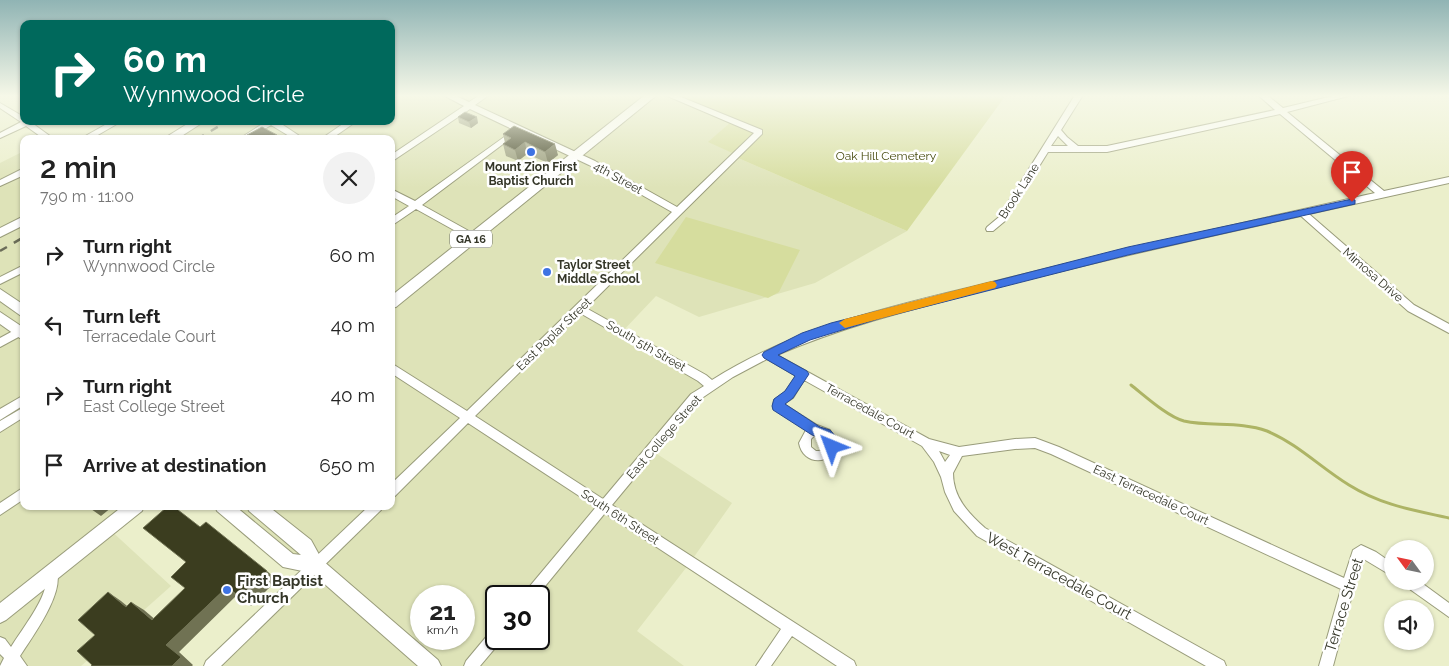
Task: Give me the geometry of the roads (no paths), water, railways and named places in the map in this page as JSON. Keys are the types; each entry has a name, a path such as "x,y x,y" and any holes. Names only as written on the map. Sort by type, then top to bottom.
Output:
{"main road":[{"path":"175,135 191,126"},
{"name":"GA 16","path":"395,300 614,126"},
{"path":"0,233 20,222"},
{"path":"0,294 20,311"},
{"path":"0,317 20,331"},
{"path":"0,614 127,510"},
{"path":"228,510 289,561 316,566"},
{"path":"260,510 305,546 316,566 432,666"}],"street":[{"path":"0,136 18,126"},
{"path":"32,126 44,135"},
{"path":"92,135 108,126"},
{"path":"250,135 265,126"},
{"path":"279,126 293,135"},
{"path":"331,135 345,126"},
{"path":"395,149 432,126"},
{"path":"395,156 436,126"},
{"name":"4th Street","path":"514,126 577,156 679,212"},
{"name":"East Poplar Street","path":"395,488 759,132 745,126"},
{"path":"1045,149 1107,149 1213,126"},
{"path":"1300,126 1384,195"},
{"path":"1058,128 1064,139 1076,149"},
{"name":"Brook Lane","path":"990,229 1002,219 1058,128"},
{"path":"395,220 520,129"},
{"path":"0,183 20,173"},
{"name":"East College Street","path":"538,585 696,397 711,386 806,336 881,313 1128,251 1449,180"},
{"path":"395,194 473,237"},
{"name":"Mimosa Drive","path":"1303,213 1411,308 1449,329"},
{"path":"0,281 20,270"},
{"name":"South 5th Street","path":"580,309 702,378 711,386"},
{"path":"0,344 20,333"},
{"name":"Terracedale Court","path":"768,355 926,443 953,450"},
{"name":"South 6th Street","path":"395,370 849,666"},
{"path":"803,374 789,395 778,402 778,406 817,431"},
{"path":"0,415 20,402"},
{"path":"0,427 20,415"},
{"name":"West Terracedale Court","path":"926,443 938,459 947,476 955,503 967,520 981,532 1220,666"},
{"name":"East Terracedale Court","path":"953,450 1035,443 1348,586"},
{"path":"947,476 953,450"},
{"path":"0,510 20,495"},
{"path":"211,666 373,510"},
{"name":"Terrace Street","path":"1326,666 1356,554 1361,552 1372,556 1384,564"},
{"path":"0,644 13,663 51,590 52,573"},
{"path":"1420,590 1449,611"},
{"path":"763,666 790,627"},
{"path":"471,666 485,649"}],"waterway":[{"path":"1131,385 1157,406 1178,419 1194,423 1246,426 1267,431 1299,449 1361,492 1398,506 1449,518"}],"railway":[{"path":"204,135 219,126"},
{"path":"0,251 20,239"}],"place":[{"name":"Mount Zion First Baptist Church","path":"531,152"},
{"name":"Taylor Street Middle School","path":"547,272"},
{"name":"First Baptist Church","path":"227,590"}],"park label":[{"name":"Oak Hill Cemetery","path":"886,156"}]}
